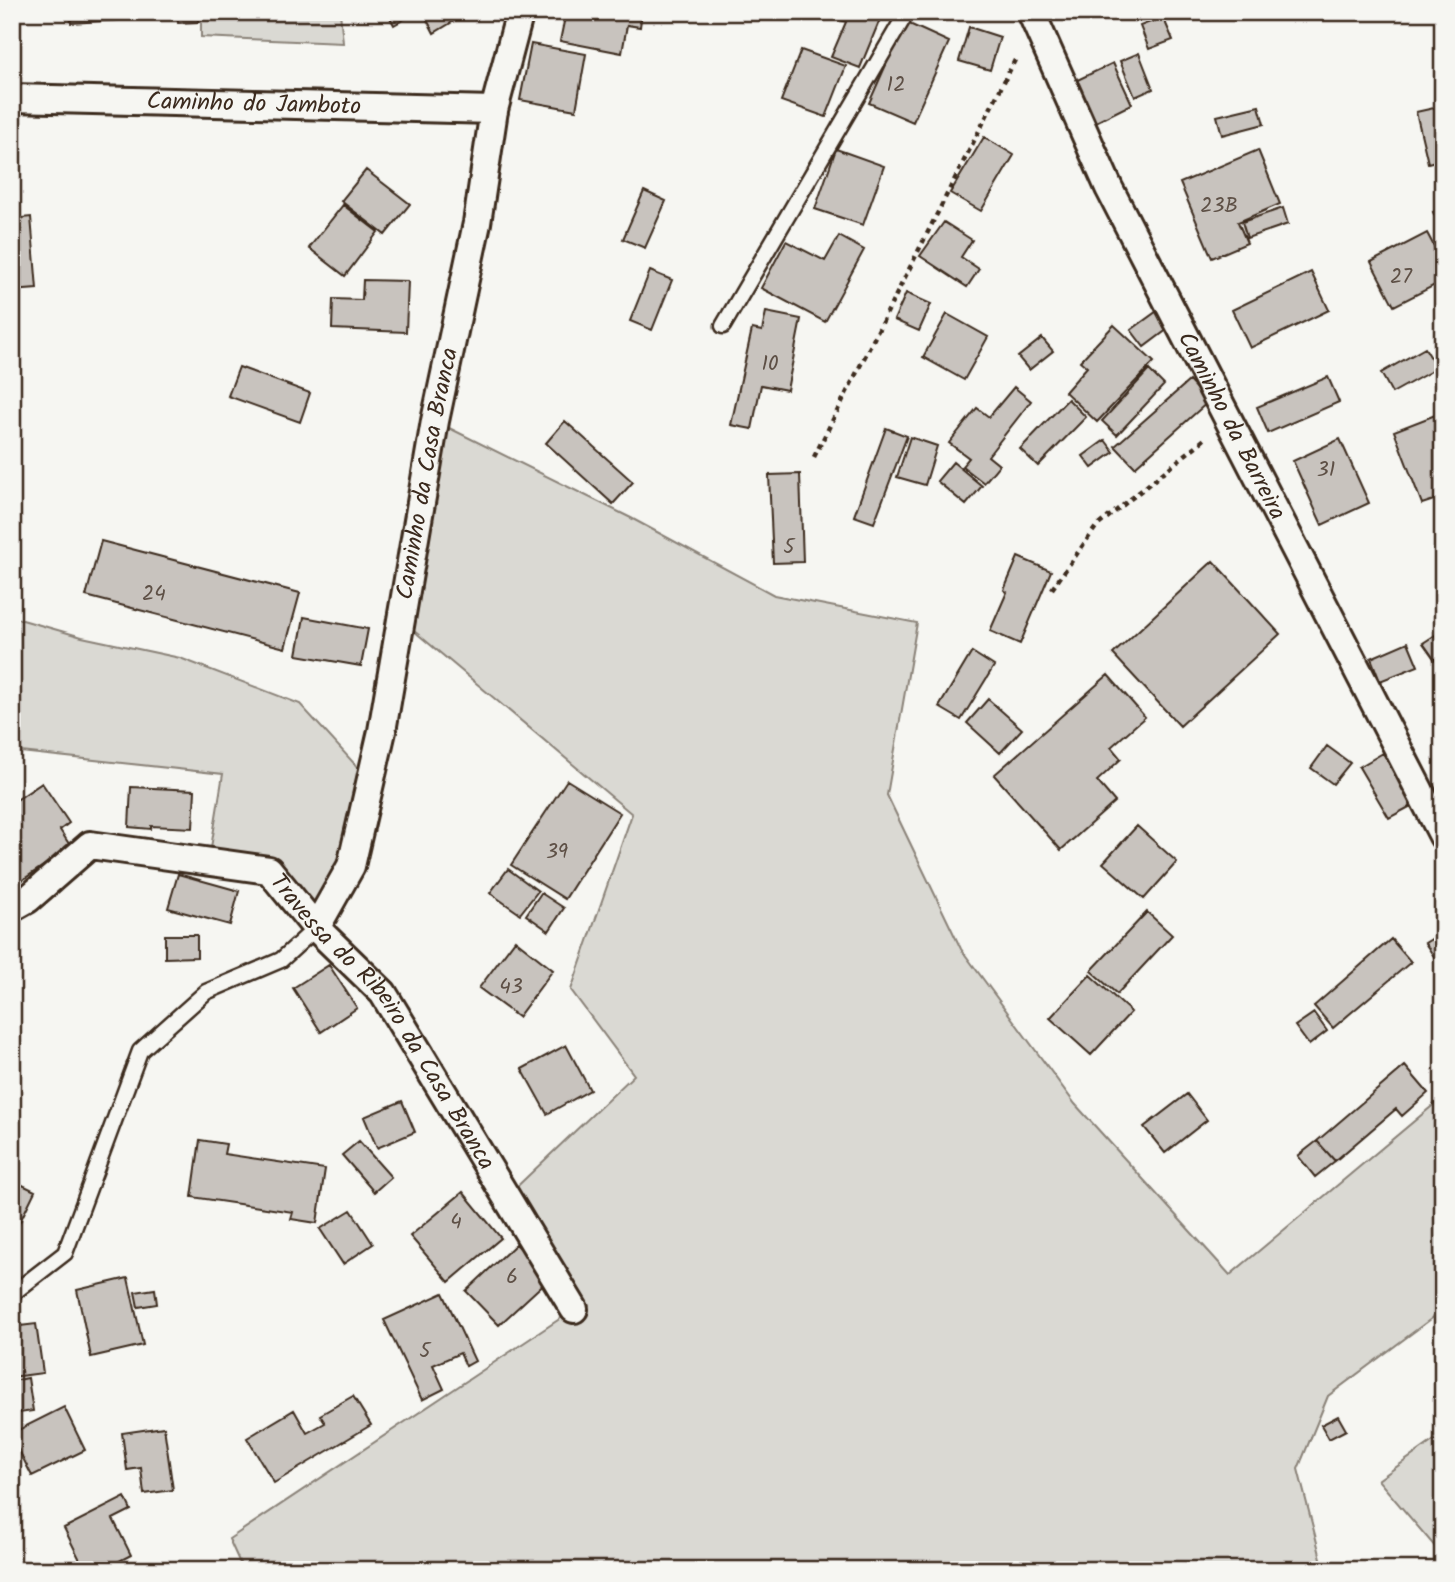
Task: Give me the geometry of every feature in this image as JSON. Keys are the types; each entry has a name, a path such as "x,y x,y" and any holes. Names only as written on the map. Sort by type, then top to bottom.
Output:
{"street":[{"name":"Caminho da Casa Branca","path":"316,928 351,866 382,732 435,421 477,223 494,110 520,12"},
{"name":"Caminho da Barreira","path":"1033,17 1109,188 1443,835"},
{"name":"Caminho do Jamboto","path":"12,98 494,110"},
{"name":"Travessa do Ribeiro da Casa Branca","path":"12,908 28,899 90,845 269,870 316,928 383,993 574,1309"}],"lane":[{"path":"723,326 907,12"},
{"path":"12,1294 65,1253 139,1051 206,992 281,960 316,928"}],"path":[{"path":"814,457 1033,17"},
{"path":"1052,589 1096,527 1229,419"}],"shaded area":[{"path":"201,12 340,12 343,43 201,37"},
{"path":"435,421 631,518 774,595 917,623 887,795 961,949 1075,1104 1230,1275 1443,1097 1443,1310 1328,1396 1298,1469 1324,1570 243,1570 229,1539 573,1310 506,1197 634,1075 571,990 632,814 401,620"},
{"path":"12,617 82,637 180,658 300,704 371,782 316,928 269,870 209,860 223,774 12,751"},
{"path":"1443,1434 1443,1556 1378,1480"}],"building":[{"path":"70,12 152,12 152,18 71,23"},
{"path":"177,12 198,12 198,22 178,23"},
{"path":"387,12 417,12 394,25"},
{"path":"423,12 455,12 459,18 434,33"},
{"path":"566,12 642,12 640,27 627,25 622,53 560,41"},
{"path":"822,12 883,12 860,68 831,57 846,22"},
{"path":"1163,17 1173,40 1149,49 1140,26"},
{"path":"905,22 949,42 913,122 869,103"},
{"path":"969,27 1000,37 990,70 959,61"},
{"path":"531,44 586,54 576,110 520,100"},
{"path":"801,50 846,66 826,117 781,101"},
{"path":"1139,53 1153,89 1135,97 1120,61"},
{"path":"1113,63 1132,104 1090,125 1071,83"},
{"path":"1259,106 1264,124 1222,135 1217,116"},
{"path":"1443,106 1443,159 1428,163 1416,112"},
{"path":"984,137 1014,155 981,211 950,193"},
{"path":"836,149 884,166 863,225 815,209"},
{"path":"1258,150 1280,204 1238,222 1247,243 1212,258 1180,183"},
{"path":"366,170 410,204 385,235 341,201"},
{"path":"644,191 666,201 645,248 623,239"},
{"path":"343,205 378,232 345,276 309,248"},
{"path":"1443,207 1443,233 1433,212"},
{"path":"1283,208 1288,224 1247,238 1242,222"},
{"path":"31,217 37,289 12,291 12,219"},
{"path":"944,222 972,240 961,257 979,269 967,287 920,256"},
{"path":"1427,233 1443,263 1443,281 1394,306 1371,262"},
{"path":"839,236 864,250 825,322 761,288 786,241 825,261"},
{"path":"650,271 672,280 652,330 630,321"},
{"path":"1311,272 1329,310 1250,348 1232,310"},
{"path":"363,280 408,281 406,332 332,329 333,299 362,300"},
{"path":"906,293 931,304 919,331 894,320"},
{"path":"1160,309 1172,326 1144,347 1131,330"},
{"path":"766,312 801,319 787,390 761,385 752,429 731,425 752,329 762,331"},
{"path":"947,314 988,337 964,380 923,357"},
{"path":"1114,325 1154,362 1097,422 1065,392 1087,367 1080,361"},
{"path":"1042,338 1053,351 1029,370 1018,357"},
{"path":"1425,348 1437,368 1392,393 1381,373"},
{"path":"239,367 310,393 300,422 228,396"},
{"path":"1149,370 1164,385 1117,435 1102,421"},
{"path":"1328,377 1339,402 1268,433 1257,407"},
{"path":"1189,381 1208,402 1135,467 1115,446"},
{"path":"1014,387 1031,401 988,456 999,465 984,483 962,466 969,458 949,443 977,408 989,417"},
{"path":"1068,399 1086,417 1038,466 1020,449"},
{"path":"1443,412 1443,497 1422,504 1394,431"},
{"path":"565,421 633,482 613,504 546,443"},
{"path":"886,428 907,436 874,523 854,516"},
{"path":"910,437 937,446 925,485 897,477"},
{"path":"1340,439 1369,503 1322,525 1293,461"},
{"path":"1105,440 1114,452 1092,468 1083,456"},
{"path":"953,462 982,486 966,505 937,481"},
{"path":"800,474 803,562 773,563 769,475"},
{"path":"101,541 300,593 285,648 86,596"},
{"path":"1018,557 1051,571 1020,644 990,631"},
{"path":"1213,561 1280,634 1180,726 1113,654"},
{"path":"304,617 368,629 361,666 297,655"},
{"path":"1443,630 1443,655 1435,660 1423,643"},
{"path":"1408,642 1418,666 1380,681 1371,658"},
{"path":"972,652 994,666 961,720 939,707"},
{"path":"1108,675 1145,717 1111,747 1121,759 1097,781 1115,802 1061,850 994,775"},
{"path":"988,699 1022,729 1000,753 967,723"},
{"path":"1327,746 1350,763 1333,784 1311,768"},
{"path":"1383,753 1413,805 1389,818 1359,767"},
{"path":"567,780 620,813 565,899 511,865"},
{"path":"42,783 69,823 60,830 71,847 12,887 12,803"},
{"path":"131,787 195,790 193,828 129,827"},
{"path":"1137,826 1177,862 1144,899 1103,863"},
{"path":"508,869 538,891 520,914 490,893"},
{"path":"178,874 239,891 230,925 168,908"},
{"path":"541,893 564,908 549,931 526,915"},
{"path":"1147,912 1172,935 1117,994 1091,971"},
{"path":"1443,932 1443,970 1425,943"},
{"path":"165,935 197,935 197,957 165,958"},
{"path":"1391,939 1411,962 1333,1028 1314,1006"},
{"path":"515,940 553,970 518,1017 479,988"},
{"path":"329,965 357,1008 321,1032 293,988"},
{"path":"1090,975 1131,1012 1091,1055 1050,1018"},
{"path":"1314,1013 1327,1031 1309,1045 1295,1026"},
{"path":"566,1045 590,1090 547,1114 522,1069"},
{"path":"1405,1066 1428,1093 1402,1116 1396,1109 1335,1161 1317,1141"},
{"path":"1187,1094 1207,1120 1165,1153 1144,1127"},
{"path":"402,1101 415,1132 377,1148 364,1117"},
{"path":"200,1140 226,1144 224,1154 325,1169 317,1223 291,1219 293,1212 192,1197"},
{"path":"359,1141 391,1177 374,1192 342,1155"},
{"path":"1317,1141 1335,1161 1315,1177 1298,1156"},
{"path":"12,1180 35,1191 13,1236 12,1235"},
{"path":"463,1192 501,1238 449,1282 410,1236"},
{"path":"351,1210 373,1244 343,1264 320,1229"},
{"path":"516,1244 550,1278 499,1325 466,1291"},
{"path":"128,1278 143,1345 91,1357 77,1290"},
{"path":"155,1289 157,1304 138,1307 135,1292"},
{"path":"443,1293 475,1361 466,1366 460,1353 433,1365 444,1389 422,1400 384,1320"},
{"path":"36,1324 43,1373 12,1377 12,1327"},
{"path":"28,1378 33,1411 12,1414 12,1381"},
{"path":"353,1396 371,1425 274,1483 247,1438 294,1410 307,1433 325,1423 320,1415"},
{"path":"64,1407 85,1450 32,1476 12,1433"},
{"path":"1338,1416 1346,1430 1329,1439 1321,1425"},
{"path":"164,1427 173,1490 144,1494 141,1468 127,1470 122,1433"},
{"path":"125,1497 131,1510 113,1519 131,1555 102,1570 85,1570 64,1528"}]}
